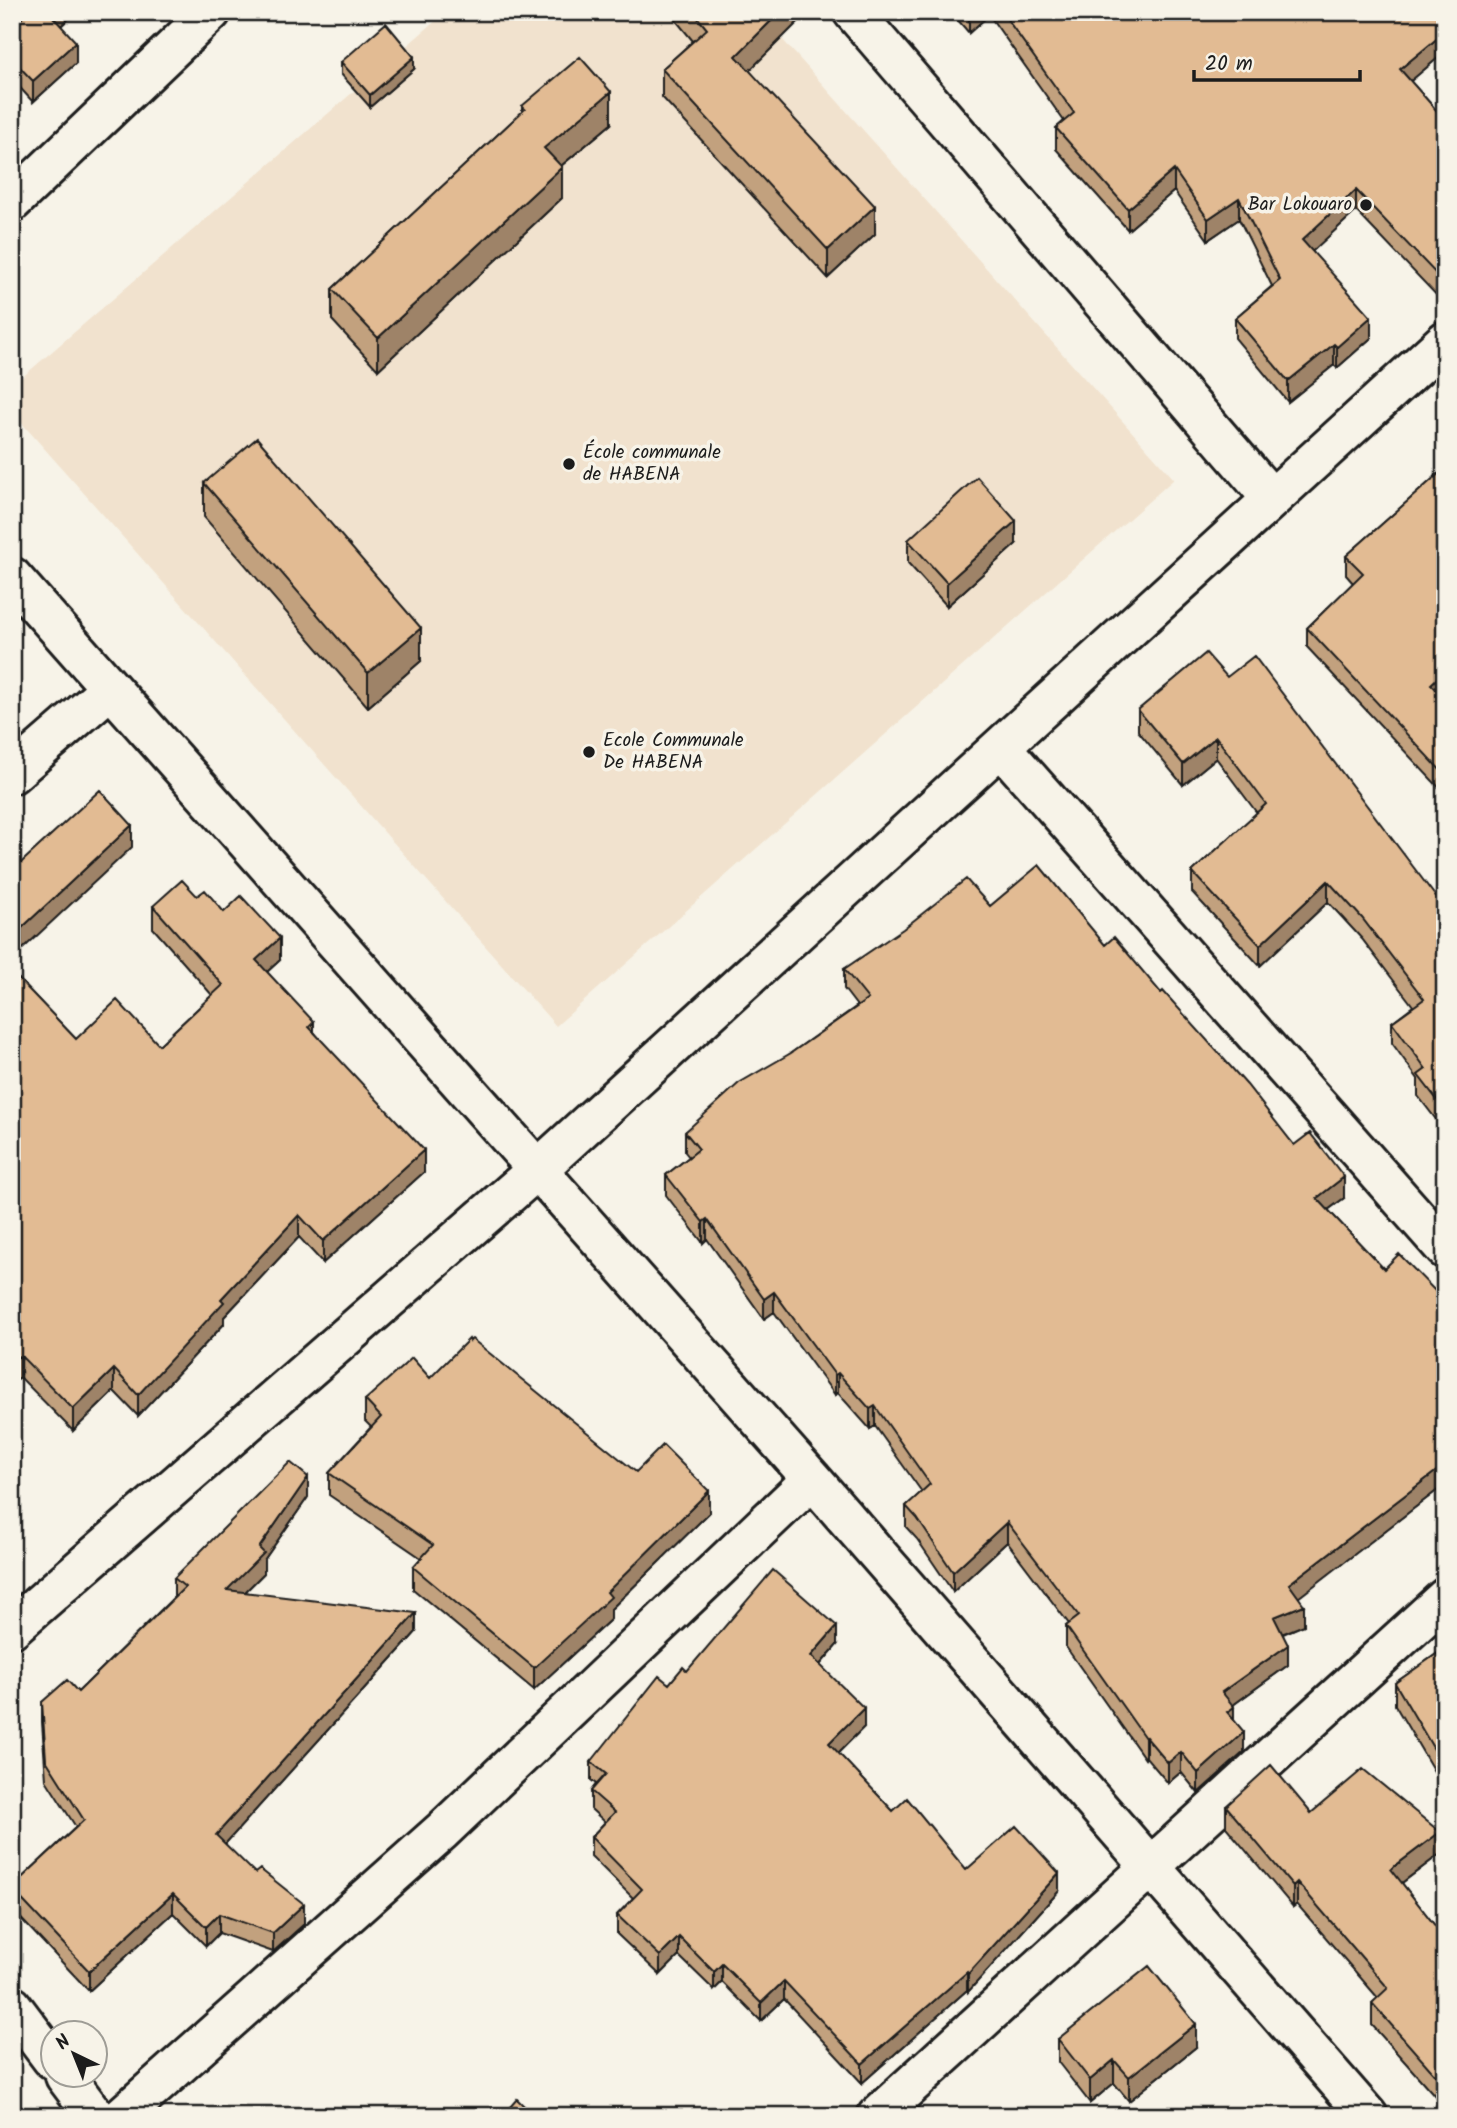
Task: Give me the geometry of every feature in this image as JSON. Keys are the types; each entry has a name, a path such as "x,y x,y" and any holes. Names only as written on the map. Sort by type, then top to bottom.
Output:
{"street":[{"path":"12,202 211,12"},
{"path":"853,12 1272,499"},
{"path":"12,1628 538,1169 1272,499 1441,353"},
{"path":"12,577 812,1479 1368,2116"},
{"path":"12,774 110,689"},
{"path":"1001,747 1445,1249"},
{"path":"122,2116 442,1830 812,1479"},
{"path":"877,2116 1445,1598"},
{"path":"12,2006 38,2040"},
{"path":"76,2090 95,2116"}],"shaded area":[{"name":"Ecole Communale De HABENA","path":"446,12 758,12 1174,479 556,1026 12,412 12,386"}],"building":[{"path":"22,12 53,12 51,15 76,42 33,81 12,59 12,28 25,15"},
{"path":"693,12 780,12 736,56 875,206 828,250 662,69 707,29"},
{"path":"1002,12 1445,12 1445,32 1400,69 1445,120 1445,278 1442,280 1356,190 1302,240 1371,317 1337,347 1334,344 1288,381 1235,318 1280,280 1239,198 1208,219 1174,170 1128,209 1056,128 1074,113"},
{"path":"386,23 414,57 370,95 341,62"},
{"path":"580,57 611,92 544,148 562,167 378,338 332,289 525,109 522,106"},
{"path":"257,438 421,628 368,673 204,483"},
{"path":"1445,468 1445,671 1431,684 1445,698 1445,775 1307,628 1363,573 1346,556"},
{"path":"977,477 1016,521 947,583 908,540"},
{"path":"1206,653 1227,677 1254,656 1445,909 1445,1110 1418,1075 1426,1069 1392,1022 1424,999 1362,918 1328,881 1260,945 1192,872 1266,804 1216,737 1183,764 1138,710"},
{"path":"100,790 132,825 12,937 12,871"},
{"path":"1039,865 1105,945 1114,937 1161,993 1163,991 1247,1085 1294,1145 1310,1133 1344,1177 1317,1198 1384,1269 1399,1254 1445,1301 1445,1475 1439,1469 1289,1584 1304,1605 1274,1617 1288,1645 1222,1692 1234,1707 1227,1712 1244,1732 1198,1773 1181,1752 1168,1763 1145,1738 1066,1626 1079,1616 1007,1522 953,1572 906,1506 930,1484 875,1406 870,1409 838,1373 835,1375 774,1292 764,1299 707,1219 703,1222 666,1175 699,1149 685,1132 739,1083 791,1053 868,999 844,969 903,929 966,879 990,906"},
{"path":"182,880 197,896 205,890 224,912 241,896 280,938 256,960 314,1022 309,1027 424,1150 323,1241 299,1215 221,1299 224,1302 138,1395 114,1369 73,1409 20,1355 12,1362 12,972 76,1039 117,1000 159,1045 223,985 153,906"},
{"path":"469,1339 636,1472 663,1445 709,1491 607,1592 611,1597 534,1668 413,1567 433,1545 329,1473 381,1417 365,1400 412,1358 430,1378"},
{"path":"290,1462 308,1477 259,1548 264,1553 227,1590 416,1613 216,1835 255,1873 260,1869 304,1904 273,1933 219,1914 206,1927 173,1894 89,1971 12,1889 84,1820 46,1760 42,1702 67,1680 78,1692 185,1587 174,1578"},
{"path":"773,1570 837,1626 811,1656 864,1708 829,1743 893,1811 907,1798 966,1870 1016,1826 1059,1873 968,1974 967,1972 862,2064 784,1981 761,2003 722,1964 714,1972 679,1937 660,1956 617,1915 642,1889 591,1837 615,1812 591,1791 606,1774 591,1762 659,1676 669,1684 683,1667 687,1671"},
{"path":"1445,1648 1445,1768 1395,1683"},
{"path":"1271,1765 1311,1813 1363,1769 1440,1832 1391,1869 1443,1936 1445,1934 1445,2086 1372,2003 1388,1988 1297,1882 1293,1886 1226,1806"},
{"path":"1149,1966 1196,2024 1129,2077 1114,2060 1090,2080 1058,2039"},
{"path":"517,2099 534,2116 502,2116"},
{"path":"31,2107 40,2116 22,2116"},
{"path":"1240,2110 1246,2116 1234,2116"}],"place":[{"name":"Bar Lokouaro","path":"1366,205"},
{"name":"École communale de HABENA","path":"569,464"},
{"name":"Ecole Communale De HABENA","path":"589,752"}]}
